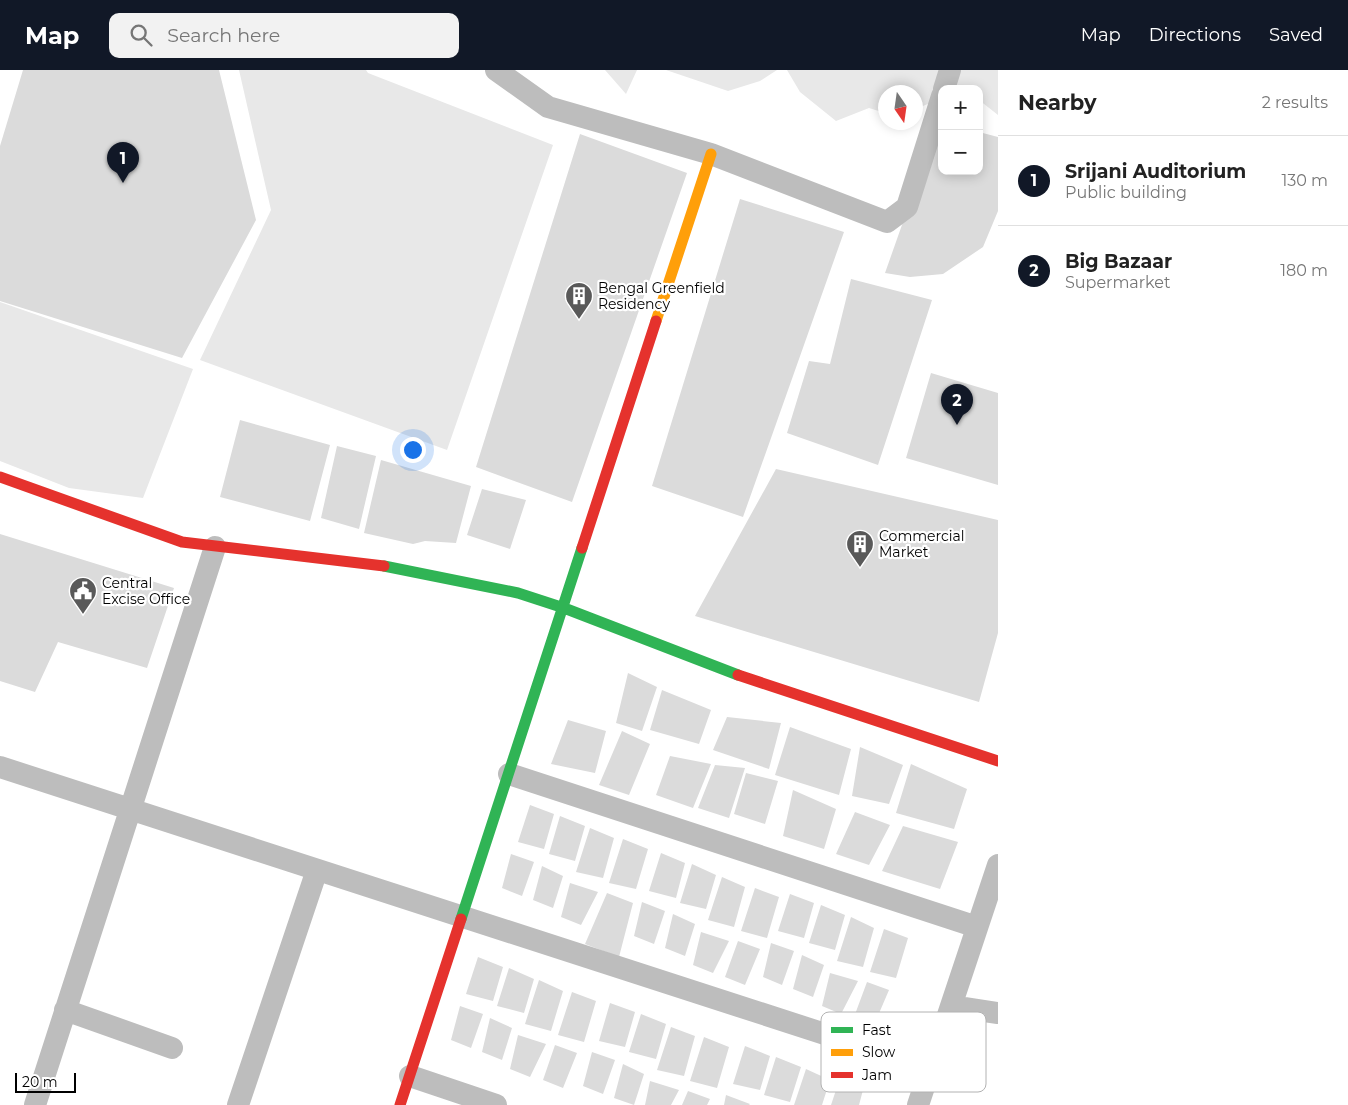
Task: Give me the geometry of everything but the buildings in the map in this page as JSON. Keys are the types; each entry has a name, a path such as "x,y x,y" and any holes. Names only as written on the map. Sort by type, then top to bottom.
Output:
{"street":[{"path":"496,70 548,107 711,154 887,222 907,207 938,109"},
{"path":"945,85 950,70"},
{"path":"400,1105 711,154"},
{"path":"0,476 182,542 393,567 518,593 564,608 719,668 998,761"},
{"path":"34,1105 216,546"},
{"path":"0,767 821,1033"},
{"path":"509,774 977,927"},
{"path":"949,1012 998,866"},
{"path":"238,1105 317,870"},
{"path":"951,1006 998,1013"},
{"path":"65,1010 172,1048"},
{"path":"410,1076 496,1105"},
{"path":"918,1105 922,1092"}],"shaded area":[{"path":"239,70 366,70 368,73 553,145 447,450 200,360 271,210"},
{"path":"605,70 637,70 626,94"},
{"path":"666,70 777,70 760,81 728,91"},
{"path":"787,70 998,70 998,115 983,103 983,85 938,85 938,100 923,106 923,85 878,85 878,111 869,108 836,121 800,92"},
{"path":"0,302 193,369 143,498 69,488 0,461"}],"traffic: fast":[{"path":"461,919 582,548"},
{"path":"384,566 518,593 564,608 738,675"}],"traffic: slow":[{"path":"656,321 711,154"}],"traffic: jam":[{"path":"582,548 656,321"},
{"path":"0,477 182,542 384,566"},
{"path":"738,675 998,761"},
{"path":"400,1105 461,919"}],"place":[{"name":"Srijani Auditorium","path":"123,183"},
{"name":"Bengal Greenfield Residency","path":"579,320"},
{"name":"Big Bazaar","path":"957,425"},
{"name":"Commercial Market","path":"860,568"},
{"name":"Central Excise Office","path":"83,615"}]}
